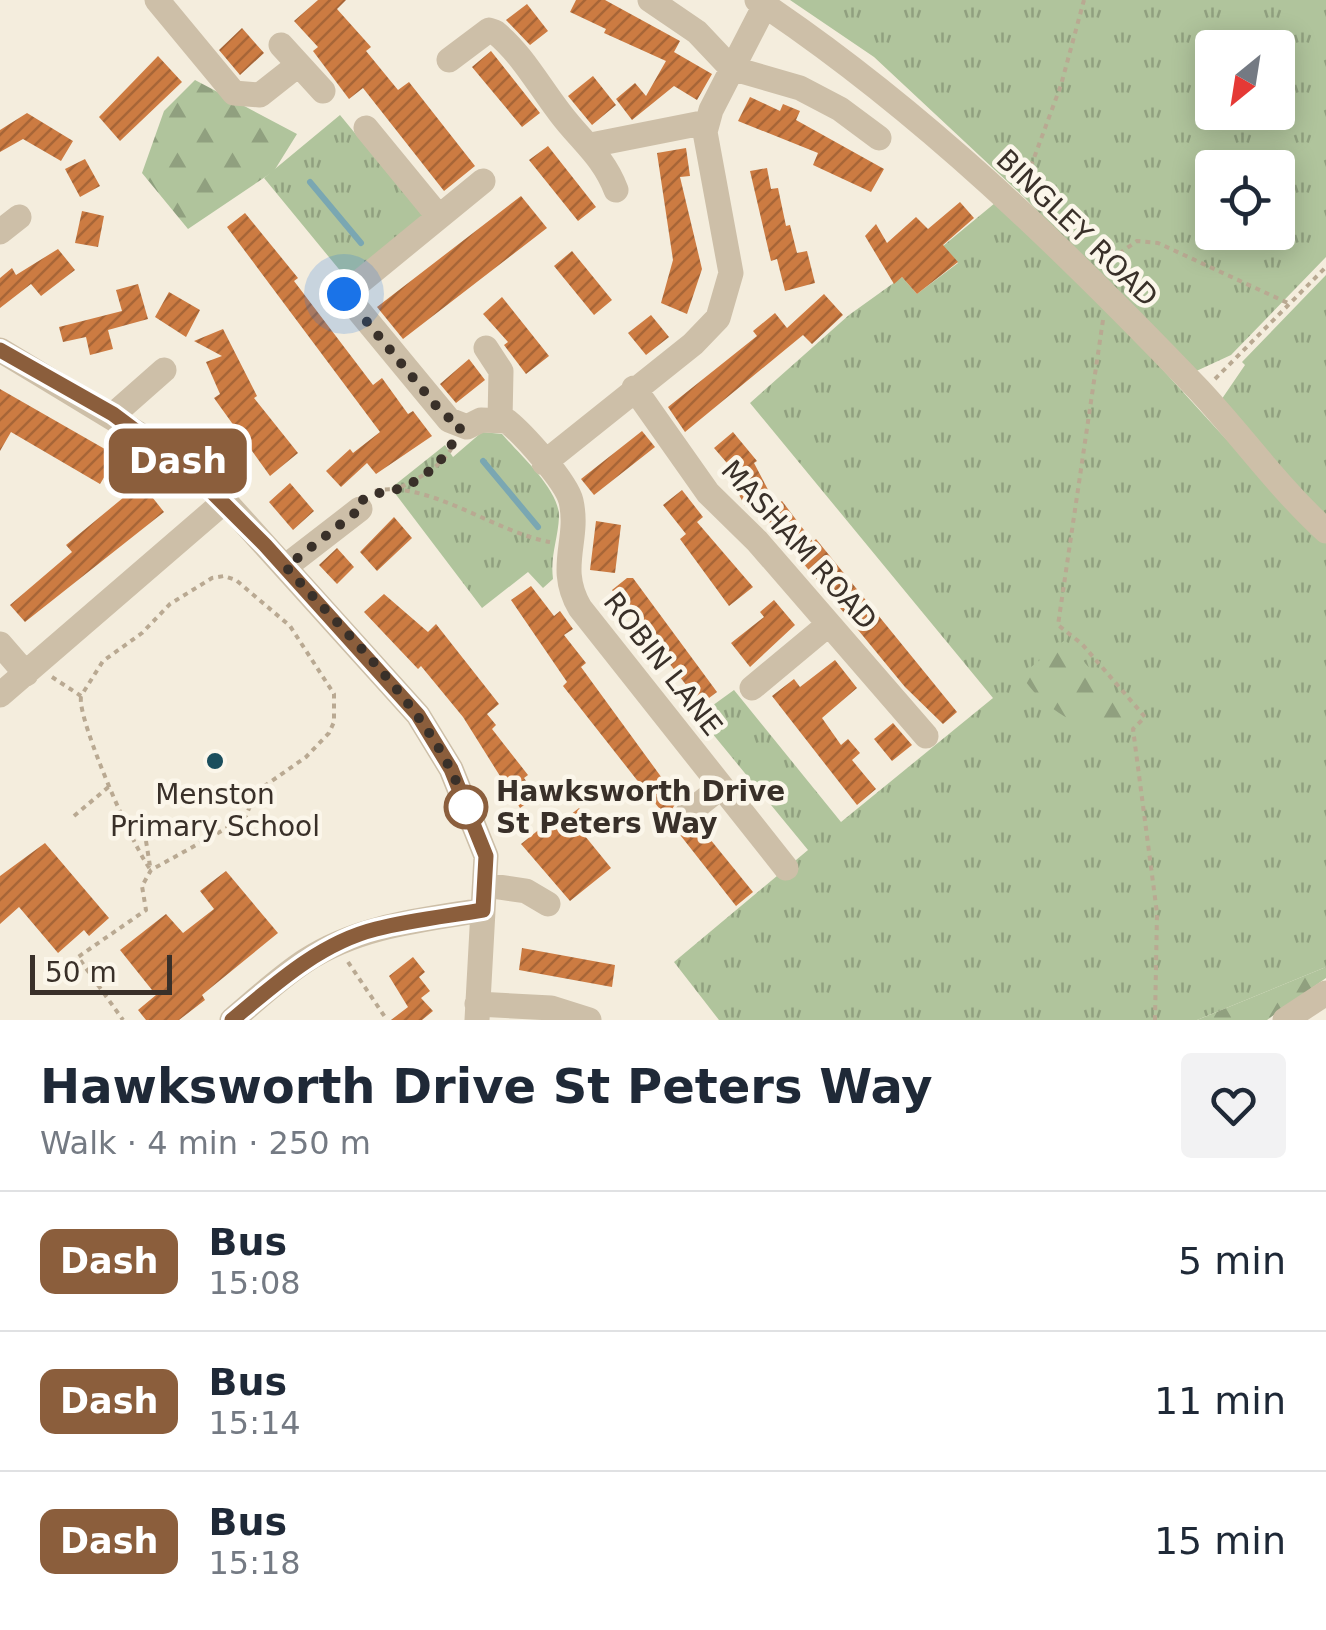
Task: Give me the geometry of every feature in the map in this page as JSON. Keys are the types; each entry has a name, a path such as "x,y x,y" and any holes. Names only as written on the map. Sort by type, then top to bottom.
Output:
{"street":[{"path":"158,0 234,93 260,95 290,55 322,91"},
{"path":"650,0 697,32 731,68 800,88 840,109 879,138"},
{"path":"544,463 709,329 728,288 730,260 706,144 707,122 761,3"},
{"name":"BINGLEY ROAD","path":"761,3 854,67 1012,200 1201,393 1326,530"},
{"path":"449,60 489,30 502,37 563,118 592,145 607,166 616,190"},
{"path":"592,145 707,122"},
{"path":"366,128 439,217"},
{"path":"483,181 344,294 442,413 461,426 500,420 501,372 486,348"},
{"path":"0,350 113,414 170,453 286,567 426,728 451,769 486,856 477,1012 550,1008 590,1020"},
{"path":"113,414 164,370"},
{"name":"MASHAM ROAD","path":"634,388 708,493 926,736"},
{"name":"ROBIN LANE","path":"500,420 515,427 570,499 567,578 580,608 786,868"},
{"path":"0,695 224,502"},
{"path":"286,567 360,509"},
{"path":"752,688 829,624"},
{"path":"0,644 33,668"},
{"path":"686,814 721,786"},
{"path":"232,1020 305,961 373,929 526,890 548,904"},
{"path":"1285,1020 1326,993"}],"path":[{"path":"1012,200 1023,188 1060,85 1084,0"},
{"path":"1090,279 1108,258 1130,245 1158,243 1290,304"},
{"path":"1201,393 1326,267"},
{"path":"1115,306 1102,322 1058,625 1082,644 1145,717 1133,729 1157,913 1156,1020"},
{"path":"392,491 416,481 450,454 461,426"},
{"path":"360,509 360,502 373,492 424,495 523,538 570,546"},
{"path":"123,1020 78,957 146,910 142,886 151,870 245,818 256,792 306,757 329,733 336,708 330,683 276,612 236,580 224,576 212,578 170,604 142,634 103,661 81,696 81,718 112,784 137,854 151,870"},
{"path":"33,668 81,696"},
{"path":"74,816 112,784"},
{"path":"146,841 151,870"},
{"path":"334,945 387,1020"}],"green space":[{"path":"790,0 1326,0 1326,257 1231,355 1192,373 1024,197 874,57"},
{"path":"195,80 297,134 274,171 188,229 142,173 164,111"},
{"path":"340,115 423,216 347,279 264,178"},
{"path":"995,203 1082,284 1326,541 1326,967 1197,1020 719,1020 674,962 808,850 698,716 734,690 841,822 993,698 750,403 849,315 902,277 917,294 958,263 943,246"},
{"path":"1326,275 1326,518 1217,406 1245,365 1242,362"},
{"path":"482,432 502,434 528,462 553,495 559,517 553,579 543,588 528,572 482,608 391,488 445,445 453,457"},
{"path":"1065,640 1131,716 1107,735 1058,712 1021,675"},
{"path":"1326,967 1326,978 1267,1020 1197,1020"}],"building":[{"path":"318,0 346,0 337,9 371,47 366,51 398,90 409,82 475,166 444,191 363,88 349,99 313,51 318,47 294,21"},
{"path":"576,0 605,0 680,41 674,52 712,74 697,100 674,86 632,120 616,99 635,83 646,96 666,61 604,33 606,29 570,12"},
{"path":"527,4 548,31 530,45 506,20"},
{"path":"242,28 264,53 240,75 219,50"},
{"path":"491,51 540,113 522,127 472,67"},
{"path":"158,56 182,82 120,141 99,117"},
{"path":"593,76 616,105 592,125 568,96"},
{"path":"750,97 780,111 783,104 800,111 796,120 884,169 871,192 813,165 818,153 738,121"},
{"path":"27,113 73,141 61,161 23,139 0,152 0,130"},
{"path":"548,146 596,207 578,221 529,160"},
{"path":"686,148 690,176 680,177 702,269 687,314 661,303 673,260 657,153"},
{"path":"85,159 100,186 80,197 65,169"},
{"path":"767,168 771,189 778,188 797,253 807,251 815,283 785,291 777,259 771,261 750,171"},
{"path":"521,196 547,228 403,339 377,307"},
{"path":"960,202 974,218 943,245 958,262 917,294 902,277 894,284 865,236 876,224 887,243 916,217 928,229"},
{"path":"82,211 104,216 98,247 75,243"},
{"path":"245,213 298,278 294,281 373,385 382,378 408,414 413,411 432,436 376,474 367,463 341,487 326,471 350,449 353,453 380,432 227,227"},
{"path":"58,249 75,270 41,296 31,284 0,308 0,278 12,268 16,275"},
{"path":"572,251 612,300 594,315 554,266"},
{"path":"138,284 148,319 108,330 113,349 90,355 86,337 63,342 59,327 122,311 116,290"},
{"path":"169,292 200,310 186,337 155,317"},
{"path":"824,294 843,315 812,344 803,335 685,432 668,407 757,336 753,331 775,313 787,328"},
{"path":"502,297 549,356 526,374 504,345 508,342 483,314"},
{"path":"651,315 669,337 646,355 628,333"},
{"path":"223,329 257,396 254,398 298,453 270,476 214,398 220,394 206,362 222,356 194,341"},
{"path":"469,359 485,380 456,403 440,384"},
{"path":"0,389 117,456 100,484 11,432 0,451"},
{"path":"642,431 655,447 594,495 581,479"},
{"path":"733,432 757,461 754,463 776,505 782,501 813,542 816,539 957,712 943,724 905,687 752,501 745,506 732,482 739,477 714,448"},
{"path":"141,483 164,512 25,622 10,605 72,552 66,545"},
{"path":"290,483 314,511 293,530 269,502"},
{"path":"682,490 703,517 697,522 753,587 729,606 680,539 686,534 663,505"},
{"path":"394,517 412,538 377,571 360,552"},
{"path":"596,521 621,525 615,573 590,570"},
{"path":"337,548 354,567 337,584 319,565"},
{"path":"633,578 717,692 701,704 612,590"},
{"path":"531,586 554,616 560,611 573,629 564,635 586,663 581,667 678,800 672,809 674,823 682,829 701,828 753,892 736,906 563,686 567,682 511,600"},
{"path":"384,594 428,632 436,624 499,704 487,714 496,725 492,729 528,775 524,778 537,796 520,808 463,717 421,666 418,669 364,612"},
{"path":"774,600 795,625 750,667 731,643 764,617 760,612"},
{"path":"835,660 857,688 822,718 841,745 848,739 860,753 852,760 876,789 857,805 772,696 794,679 800,687"},
{"path":"893,723 912,745 892,761 874,739"},
{"path":"579,808 595,828 585,836 611,868 570,901 521,844 546,824 551,830"},
{"path":"45,843 109,918 89,936 84,930 58,953 19,907 0,924 0,876"},
{"path":"226,871 278,933 202,995 205,1000 179,1020 146,1020 138,1010 156,995 120,950 166,914 183,933 214,909 200,891"},
{"path":"522,948 615,965 612,987 519,970"},
{"path":"413,957 425,972 419,977 430,991 421,998 433,1011 422,1020 391,1020 408,1007 389,976"}],"waterway":[{"path":"310,182 361,243"},
{"path":"483,461 538,527"}],"bus line":[{"name":"Dash","path":"0,350 113,414 170,453 224,502 418,715 451,769 486,856 483,910 373,929 334,945 305,961 232,1020"}],"place":[{"name":"Menston Primary School","path":"215,761"},
{"name":"Hawksworth Drive St Peters Way","path":"466,807"}],"route":[{"path":"344,294 448,420 461,426 450,454 416,481 392,491 373,492 360,502 360,509 286,567 418,715 451,769 466,807"}]}
